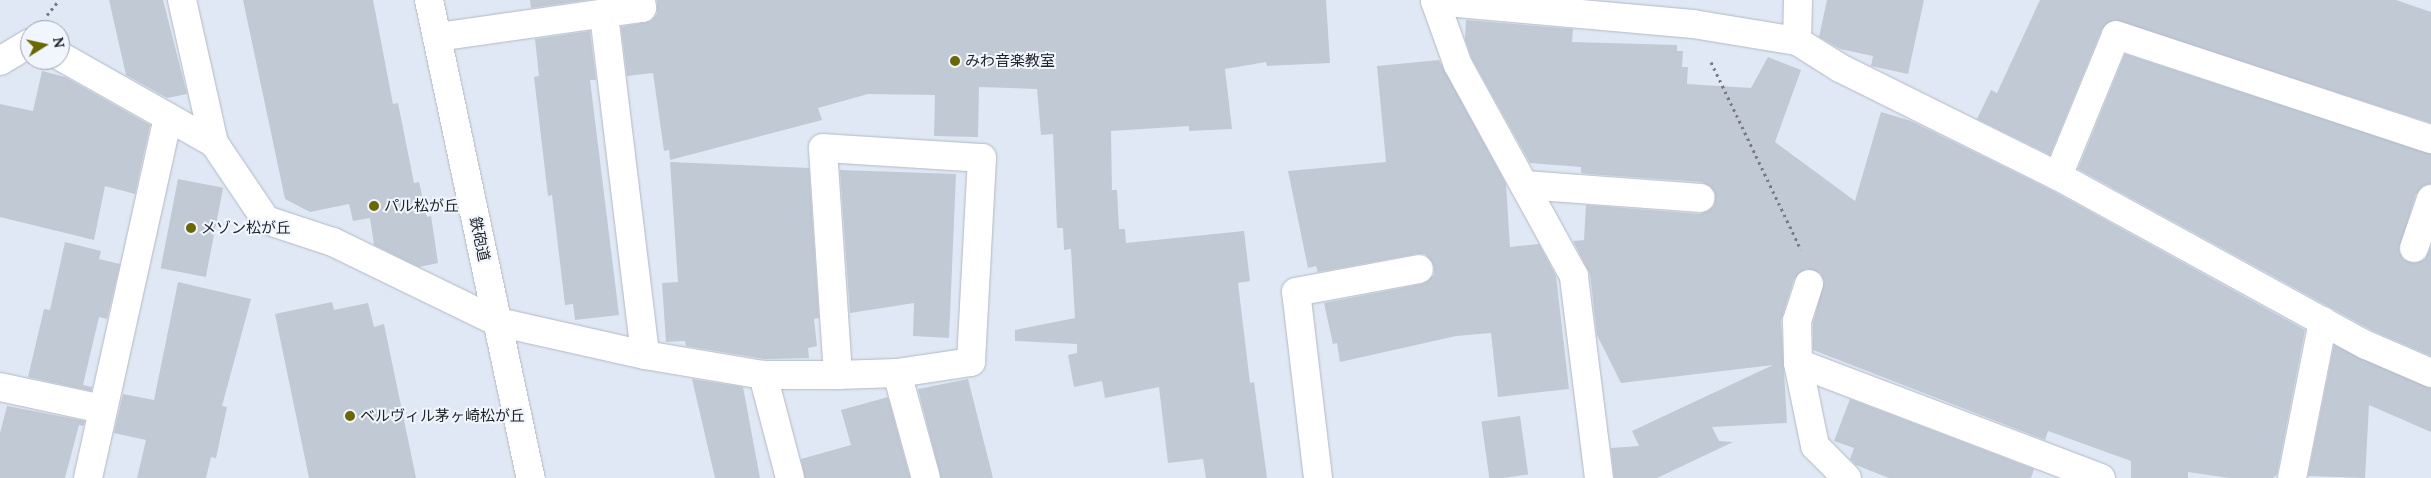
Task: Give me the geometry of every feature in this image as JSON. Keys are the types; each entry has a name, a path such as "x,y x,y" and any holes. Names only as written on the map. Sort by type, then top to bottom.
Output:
{"street":[{"path":"182,0 214,143 266,220 333,242 498,322 645,355 763,375 838,375 897,372 971,362 982,158 823,148 838,375"},
{"name":"鉄砲道","path":"429,0 531,478"},
{"path":"438,37 604,15 642,8 641,0"},
{"path":"1798,0 1798,41"},
{"path":"1598,478 1574,276 1458,65 1435,1 1692,24 1798,41 1840,68 2058,176 2366,345 2431,373"},
{"path":"604,15 645,355"},
{"path":"2058,176 2116,35 2431,139"},
{"path":"0,61 20,49"},
{"path":"70,62 214,143"},
{"path":"88,478 168,118"},
{"path":"1525,185 1702,198"},
{"path":"2414,248 2431,199"},
{"path":"1318,478 1296,292 1419,268"},
{"path":"1809,284 1797,321 1798,363 1814,446 1847,478"},
{"path":"2292,478 2323,321"},
{"path":"1798,363 2101,478"},
{"path":"897,372 926,478"},
{"path":"763,375 790,478"},
{"path":"0,386 103,409"}],"path":[{"path":"1692,24 1802,254 1809,284"}],"building":[{"path":"109,0 163,0 187,94 167,98 126,75"},
{"path":"243,0 373,0 393,104 398,103 414,183 419,182 427,217 431,216 438,263 419,267 374,245 370,218 353,221 349,204 310,212 285,199"},
{"path":"530,0 587,0 531,8"},
{"path":"657,0 1326,0 1330,63 1267,66 1266,62 1225,69 1232,129 1189,131 1189,126 1111,131 1112,190 1117,190 1119,229 1125,229 1126,243 1244,231 1250,281 1238,283 1250,383 1254,382 1267,478 1206,478 1203,459 1168,463 1159,387 1105,398 1102,381 1074,387 1068,355 1077,353 1077,344 1015,341 1015,330 1075,318 1071,249 1064,250 1063,228 1057,228 1053,134 1041,135 1037,89 979,87 978,137 934,136 935,95 868,94 818,108 822,120 670,160 669,150 664,151 653,73 627,76 621,27 651,21 657,14"},
{"path":"1827,0 1924,0 1908,74 1871,66 1873,56 1840,49 1819,37"},
{"path":"2040,0 2396,0 2431,12 2431,123 2114,20 2102,29 2050,155 1977,119 1991,90 1997,93"},
{"path":"1466,20 1573,29 1572,42 1677,45 1677,51 1683,51 1682,67 1688,67 1687,84 1751,88 1768,57 1801,70 1775,142 1855,201 1881,112 1911,121 2051,190 2305,330 2277,474 2273,478 2229,478 2188,472 2188,478 2131,478 2131,461 2048,431 2045,440 1813,350 1813,323 1824,281 1820,273 1806,269 1794,279 1781,321 1787,423 1712,427 1719,441 1733,442 1657,478 1614,478 1611,448 1639,446 1632,431 1773,365 1621,383 1597,335 1590,274 1573,241 1584,240 1586,205 1700,214 1714,206 1715,192 1702,182 1589,174 1581,173 1581,167 1530,163 1472,59 1465,39"},
{"path":"590,31 596,80 590,80 619,315 575,320 573,304 565,305 552,195 548,196 534,77 539,76 535,39"},
{"path":"2125,54 2431,154 2431,184 2416,194 2399,250 2403,259 2416,263 2425,259 2431,247 2431,356 2373,331 2078,169"},
{"path":"1439,60 1506,184 1510,247 1539,244 1556,276 1569,389 1498,397 1491,333 1456,336 1340,362 1337,343 1333,344 1324,303 1422,284 1434,275 1434,266 1425,254 1417,254 1318,272 1316,266 1308,268 1288,171 1386,162 1377,66"},
{"path":"42,71 65,77 150,125 135,194 105,186 94,240 0,217 0,104 33,111"},
{"path":"670,162 809,168 819,318 814,319 817,346 808,348 809,358 764,359 686,346 685,341 666,342 662,283 678,282"},
{"path":"840,170 956,174 949,338 913,336 914,303 850,313"},
{"name":"メゾン松が丘","path":"178,179 223,188 206,277 161,268"},
{"path":"65,242 101,251 99,259 120,264 107,319 99,317 83,385 92,387 91,391 28,377 44,309 50,310"},
{"path":"178,282 251,299 222,406 227,407 216,458 211,457 206,478 137,478 146,440 114,433 123,394 154,400"},
{"name":"ベルヴィル茅ヶ崎松が丘","path":"332,302 334,310 368,303 374,327 384,324 416,478 309,478 275,314"},
{"path":"2334,345 2431,388 2431,432 2369,405 2365,478 2308,476"},
{"path":"692,379 743,387 760,478 715,478"},
{"path":"968,379 993,478 941,478 918,389"},
{"path":"888,397 910,478 805,478 801,459 851,445 841,410"},
{"path":"1850,399 2034,469 2031,478 1889,478 1856,465 1850,459 1854,448 1834,441"},
{"path":"7,406 85,421 83,426 79,425 65,478 0,478 0,433"},
{"path":"1520,416 1528,474 1489,478 1481,421"}],"place":[{"name":"みわ音楽教室","path":"955,61"},
{"name":"パル松が丘","path":"374,206"},
{"name":"メゾン松が丘","path":"191,228"},
{"name":"ベルヴィル茅ヶ崎松が丘","path":"350,416"}]}
